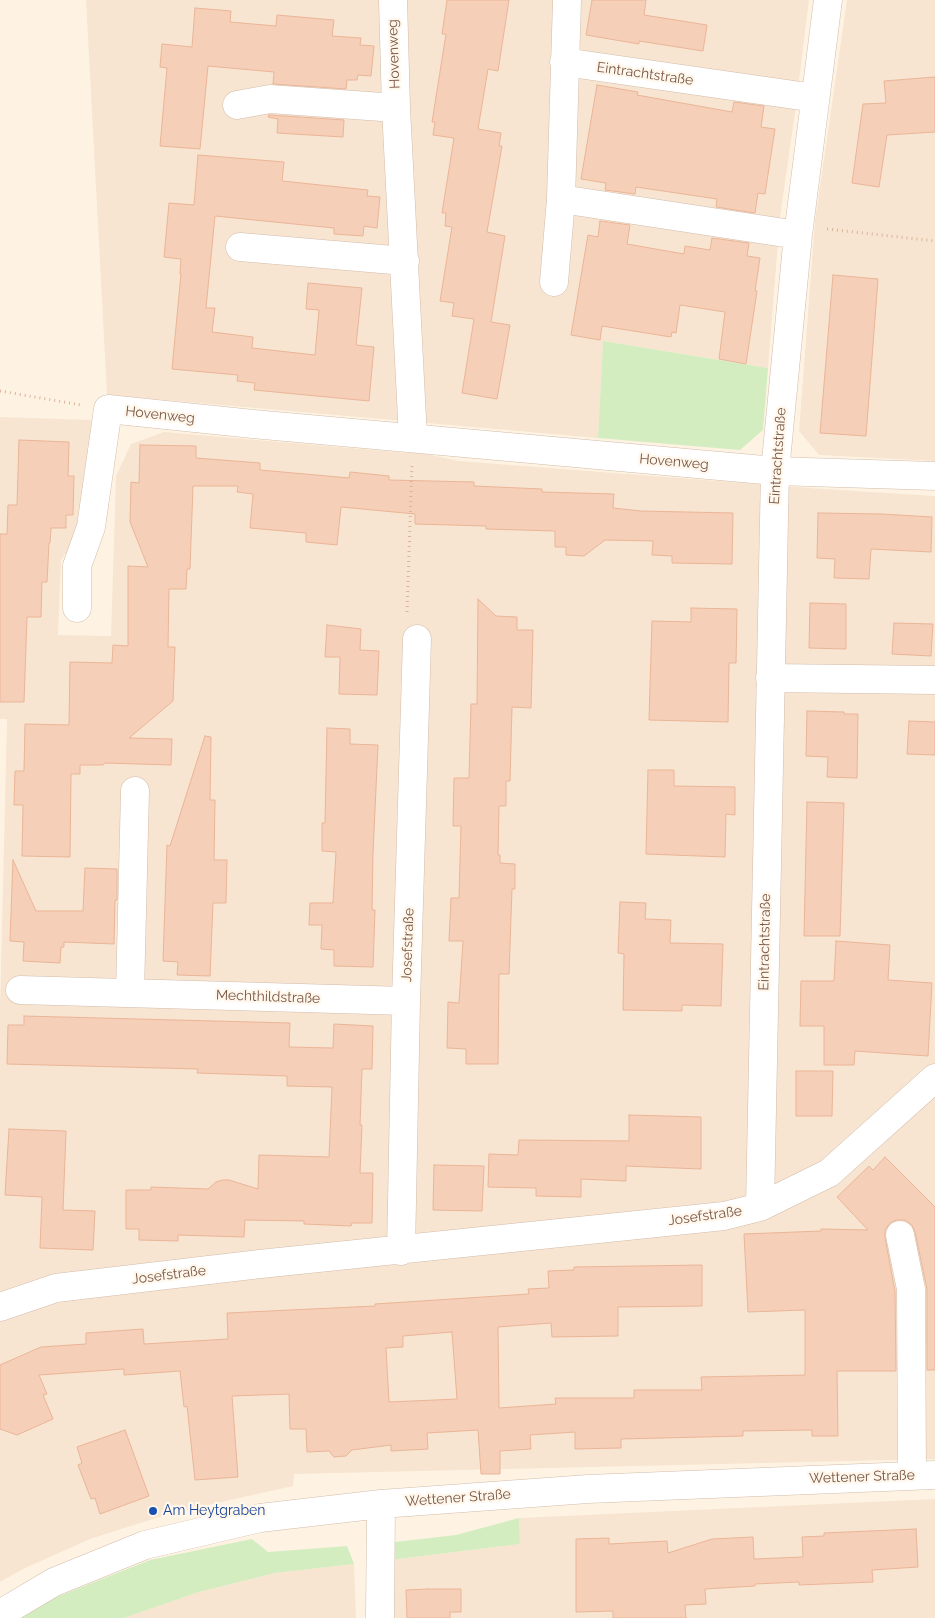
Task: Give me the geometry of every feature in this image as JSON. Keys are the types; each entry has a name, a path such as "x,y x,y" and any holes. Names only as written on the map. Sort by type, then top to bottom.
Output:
{"street":[{"name":"Hovenweg","path":"393,0 396,108 413,438"},
{"path":"554,282 560,199 564,62 568,0"},
{"name":"Eintrachtstraße","path":"760,1207 775,471 798,235 828,0"},
{"name":"Eintrachtstraße","path":"564,62 815,98"},
{"name":"Hovenweg","path":"238,105 270,98 396,108"},
{"path":"560,199 798,235"},
{"path":"240,246 405,261"},
{"name":"Hovenweg","path":"77,608 77,566 90,527 108,409 262,425 775,471 935,476"},
{"name":"Josefstraße","path":"401,1250 406,1001 417,640"},
{"path":"770,678 934,680"},
{"path":"130,993 135,791"},
{"name":"Mechthildstraße","path":"20,990 406,1001"},
{"name":"Josefstraße","path":"0,1307 56,1288 260,1264 724,1216 760,1207 828,1173 935,1078"},
{"path":"900,1235 911,1290 924,1475"},
{"name":"Wettener Straße","path":"0,1614 54,1582 145,1545 260,1518 381,1504 588,1488 924,1475"},
{"path":"380,1618 381,1504"}],"path":[{"path":"798,235 821,229 935,241"},
{"path":"0,390 108,409"},
{"path":"413,438 406,610 417,640"}],"shaded area":[{"path":"86,0 809,0 780,217 768,368 603,341 598,438 107,395"},
{"path":"847,0 935,0 935,461 819,455 799,431 815,221"},
{"path":"0,417 91,420 88,520 61,560 58,635 111,636 116,476 131,444 164,432 408,453 417,452 459,461 935,496 935,1459 294,1474 293,1486 172,1513 90,1539 21,1570 0,1582 0,1008 7,719 0,719"},
{"path":"935,1499 935,1618 391,1618 390,1560 520,1544 519,1518"},
{"path":"354,1564 356,1618 124,1618 199,1592 275,1573"}],"green space":[{"path":"603,341 768,368 763,430 740,450 598,438"},
{"path":"519,1518 520,1544 390,1560 395,1542 456,1535"},
{"path":"252,1539 268,1552 347,1546 354,1564 275,1573 199,1592 124,1618 18,1618 54,1598 150,1560"}],"building":[{"path":"447,0 509,0 498,71 488,69 478,129 501,133 499,146 502,146 487,232 505,236 491,322 510,325 497,399 462,393 474,319 452,316 454,303 440,301 452,227 445,226 446,213 442,213 454,138 433,135 435,122 432,122 446,34 442,34"},
{"path":"592,0 646,0 644,15 707,25 703,51 639,41 639,44 586,35"},
{"path":"195,8 231,11 230,22 276,26 277,15 334,20 332,36 361,38 360,45 374,46 371,76 358,75 357,80 347,80 346,89 273,84 274,72 208,66 200,149 160,146 167,68 160,67 162,44 192,47"},
{"path":"935,77 935,132 887,135 879,187 852,183 863,104 886,103 884,81"},
{"path":"597,85 638,92 637,95 732,112 734,102 764,106 761,127 775,129 765,194 758,193 755,213 716,207 717,199 636,187 635,194 605,190 606,183 581,179"},
{"path":"269,115 344,120 343,137 277,133 278,119 268,117"},
{"path":"198,155 284,162 282,181 368,190 367,196 380,197 377,228 364,226 363,236 334,234 334,228 215,216 206,308 215,308 212,332 253,337 252,348 315,355 319,310 306,309 308,283 362,288 356,345 374,347 369,401 254,390 255,383 237,381 238,375 172,369 181,259 164,257 169,203 194,205"},
{"path":"600,221 630,225 627,244 684,254 685,246 710,250 712,238 749,243 747,256 760,258 746,364 719,359 725,312 680,305 676,333 672,332 671,337 602,326 600,340 571,335 588,235 598,237"},
{"path":"833,275 878,279 866,436 820,433"},
{"path":"19,440 69,442 68,476 74,476 73,515 66,515 66,528 51,528 47,582 42,582 41,617 27,617 24,702 0,702 0,534 7,534 8,505 17,505"},
{"path":"140,445 196,446 196,458 260,463 260,470 349,478 350,472 389,476 389,480 474,482 474,486 542,489 542,492 614,494 613,508 641,511 733,513 732,564 672,563 672,556 652,555 653,541 605,540 584,556 566,555 566,547 555,547 555,531 486,529 486,526 415,524 415,514 341,507 337,545 306,542 306,533 250,528 253,494 237,492 238,486 193,486 190,569 187,569 186,589 169,589 168,647 175,647 173,701 129,738 172,739 171,765 105,763 103,765 80,765 80,774 71,774 70,857 22,856 23,805 14,805 15,771 24,771 25,724 69,725 70,662 112,663 113,645 128,646 128,566 148,567 130,522 131,482 139,483"},
{"path":"818,513 932,517 931,552 871,549 869,579 834,578 835,559 817,558"},
{"path":"478,599 496,616 517,617 517,630 533,630 531,708 512,707 510,781 506,781 506,806 499,806 498,855 500,855 500,863 515,864 515,889 512,889 509,974 499,974 498,1064 466,1064 466,1049 447,1048 448,1002 459,1003 463,941 449,941 451,898 459,898 461,826 453,826 454,778 469,778 471,704 477,704"},
{"path":"810,603 846,604 846,649 809,648"},
{"path":"691,608 737,609 736,663 729,663 728,722 649,720 652,621 691,622"},
{"path":"894,623 933,624 931,656 892,654"},
{"path":"327,625 361,629 360,650 379,651 377,695 339,694 340,657 325,657"},
{"path":"807,711 858,714 857,778 827,777 828,757 806,756"},
{"path":"909,721 935,722 935,755 907,754"},
{"path":"327,728 350,729 350,744 378,745 373,853 372,910 375,910 373,967 334,966 334,950 321,949 322,925 309,925 310,903 333,903 336,852 322,851 322,823 325,823"},
{"path":"205,736 211,737 210,800 215,800 214,860 227,860 226,903 213,903 210,976 177,975 178,962 163,961 167,845 170,846"},
{"path":"648,770 674,770 674,786 735,787 735,815 726,814 725,857 646,854"},
{"path":"807,802 844,803 840,936 804,936"},
{"path":"13,860 36,911 83,911 85,868 117,869 114,944 64,942 64,947 61,947 60,963 23,961 24,942 10,941"},
{"path":"620,902 646,903 645,919 671,920 670,943 723,944 721,1006 682,1005 682,1011 623,1010 624,954 618,953"},
{"path":"836,941 890,945 888,980 932,983 928,1056 855,1051 854,1065 824,1065 824,1026 800,1026 801,981 834,981"},
{"path":"24,1016 290,1023 289,1047 333,1048 334,1024 373,1026 372,1069 362,1069 360,1125 362,1125 360,1173 373,1173 372,1223 352,1223 351,1226 304,1224 304,1221 245,1220 244,1237 178,1235 178,1241 139,1240 139,1229 126,1229 126,1190 151,1190 151,1187 208,1189 216,1182 223,1180 258,1189 259,1155 329,1157 332,1087 287,1086 287,1076 197,1073 198,1069 7,1064 8,1025 24,1025"},
{"path":"796,1071 833,1071 832,1116 796,1116"},
{"path":"629,1115 701,1117 701,1169 626,1166 626,1181 581,1179 581,1197 536,1196 536,1188 488,1187 489,1154 518,1155 519,1140 629,1141"},
{"path":"9,1129 66,1131 63,1210 95,1211 93,1250 40,1248 42,1197 5,1195"},
{"path":"885,1157 935,1207 935,1370 927,1370 927,1289 915,1232 912,1225 905,1220 896,1220 890,1223 885,1230 885,1238 895,1291 896,1371 837,1371 838,1436 812,1436 812,1430 743,1431 743,1436 621,1439 621,1448 575,1449 575,1432 530,1435 531,1449 500,1451 500,1474 481,1474 478,1430 427,1433 428,1449 391,1451 391,1445 352,1450 346,1456 334,1457 329,1451 307,1452 306,1429 290,1429 289,1394 232,1396 238,1477 195,1480 187,1406 184,1407 180,1371 124,1375 124,1369 39,1375 47,1394 43,1395 53,1419 17,1435 0,1429 0,1365 41,1347 86,1344 86,1333 143,1329 144,1344 228,1339 227,1313 375,1306 375,1304 529,1294 528,1289 549,1288 548,1271 574,1270 574,1267 702,1265 702,1306 618,1307 618,1336 552,1337 551,1323 498,1327 499,1408 556,1404 555,1398 634,1398 634,1390 702,1390 701,1377 805,1375 805,1310 748,1312 744,1234 821,1231 821,1229 868,1230 837,1197 869,1166 873,1170","holes":["452,1332 457,1399 389,1402 386,1348 403,1347 403,1336"]},
{"path":"434,1165 484,1166 482,1211 433,1210"},
{"path":"125,1430 149,1496 100,1514 95,1498 91,1499 78,1465 82,1463 77,1447"},
{"path":"916,1529 918,1567 872,1570 873,1582 799,1585 799,1582 705,1589 706,1604 685,1605 686,1618 613,1618 613,1611 576,1612 576,1539 609,1538 609,1544 667,1541 668,1553 712,1539 753,1537 754,1559 803,1557 802,1537 824,1536 824,1533"},
{"path":"461,1589 461,1612 450,1612 450,1618 407,1618 406,1590"}],"place":[{"name":"Am Heytgraben","path":"153,1511"}]}
